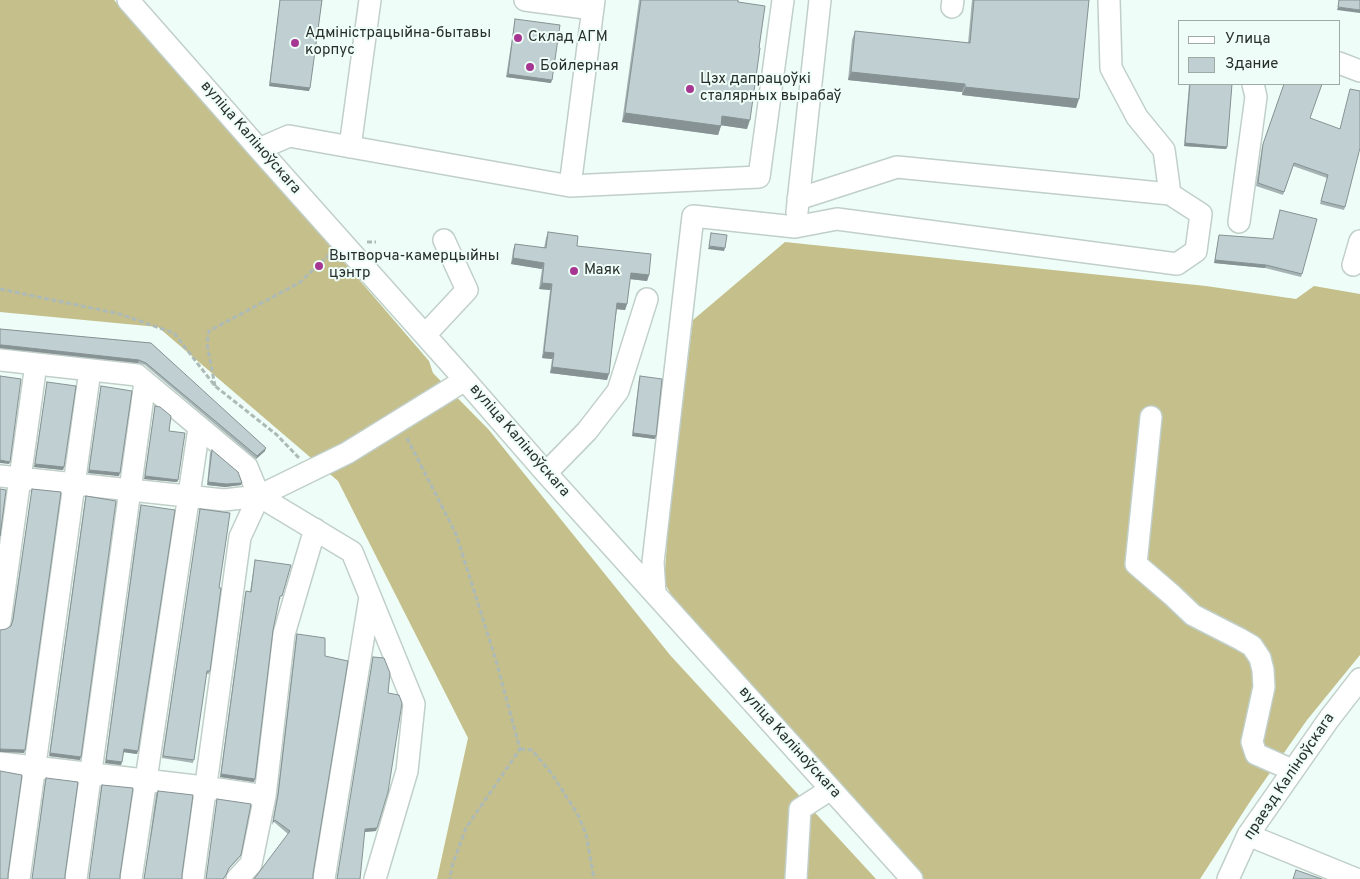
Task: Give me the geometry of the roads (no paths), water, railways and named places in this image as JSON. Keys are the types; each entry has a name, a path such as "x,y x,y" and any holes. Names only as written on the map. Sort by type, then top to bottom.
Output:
{"street":[{"name":"вуліца Каліноўскага","path":"128,0 546,473 912,879"},
{"path":"350,147 370,0"},
{"path":"525,0 593,4 570,186"},
{"path":"258,149 289,136 570,186 759,177 784,0"},
{"path":"795,227 820,0"},
{"path":"1108,0 1111,68 1137,116 1164,150 1170,194"},
{"path":"1340,63 1360,71"},
{"path":"1239,222 1256,88"},
{"path":"655,593 653,562 693,216 795,227 837,219 1177,264 1196,251 1201,214 1170,194 897,167 798,199"},
{"path":"425,335 467,290 444,240"},
{"path":"1353,265 1360,240"},
{"path":"546,473 587,431 618,391 647,299"},
{"path":"0,360 137,375 247,467 259,496 352,552 414,704 407,771 375,879"},
{"path":"0,621 10,477 36,364"},
{"path":"19,879 90,370"},
{"path":"10,477 224,500 259,496 347,453 465,380"},
{"path":"76,879 145,382"},
{"path":"1151,418 1136,564 1193,616 1252,646 1260,658 1264,687 1252,742 1256,754 1292,770"},
{"path":"132,879 199,428"},
{"path":"193,879 240,537 259,496"},
{"path":"237,879 251,864 265,796 284,634 315,529"},
{"path":"324,879 370,597"},
{"name":"праезд Каліноўскага","path":"1228,879 1248,835 1292,770 1360,679"},
{"path":"0,764 146,780 265,796"},
{"path":"796,879 800,809 831,790"},
{"path":"1248,835 1356,879"}],"place":[{"name":"Склад АГМ","path":"518,38"},
{"name":"Адміністрацыйна-бытавы корпус","path":"295,43"},
{"name":"Бойлерная","path":"530,67"},
{"name":"Цэх дапрацоўкі сталярных вырабаў","path":"690,89"},
{"name":"Вытворча-камерцыйны цэнтр","path":"319,266"},
{"name":"Маяк","path":"574,271"}]}
